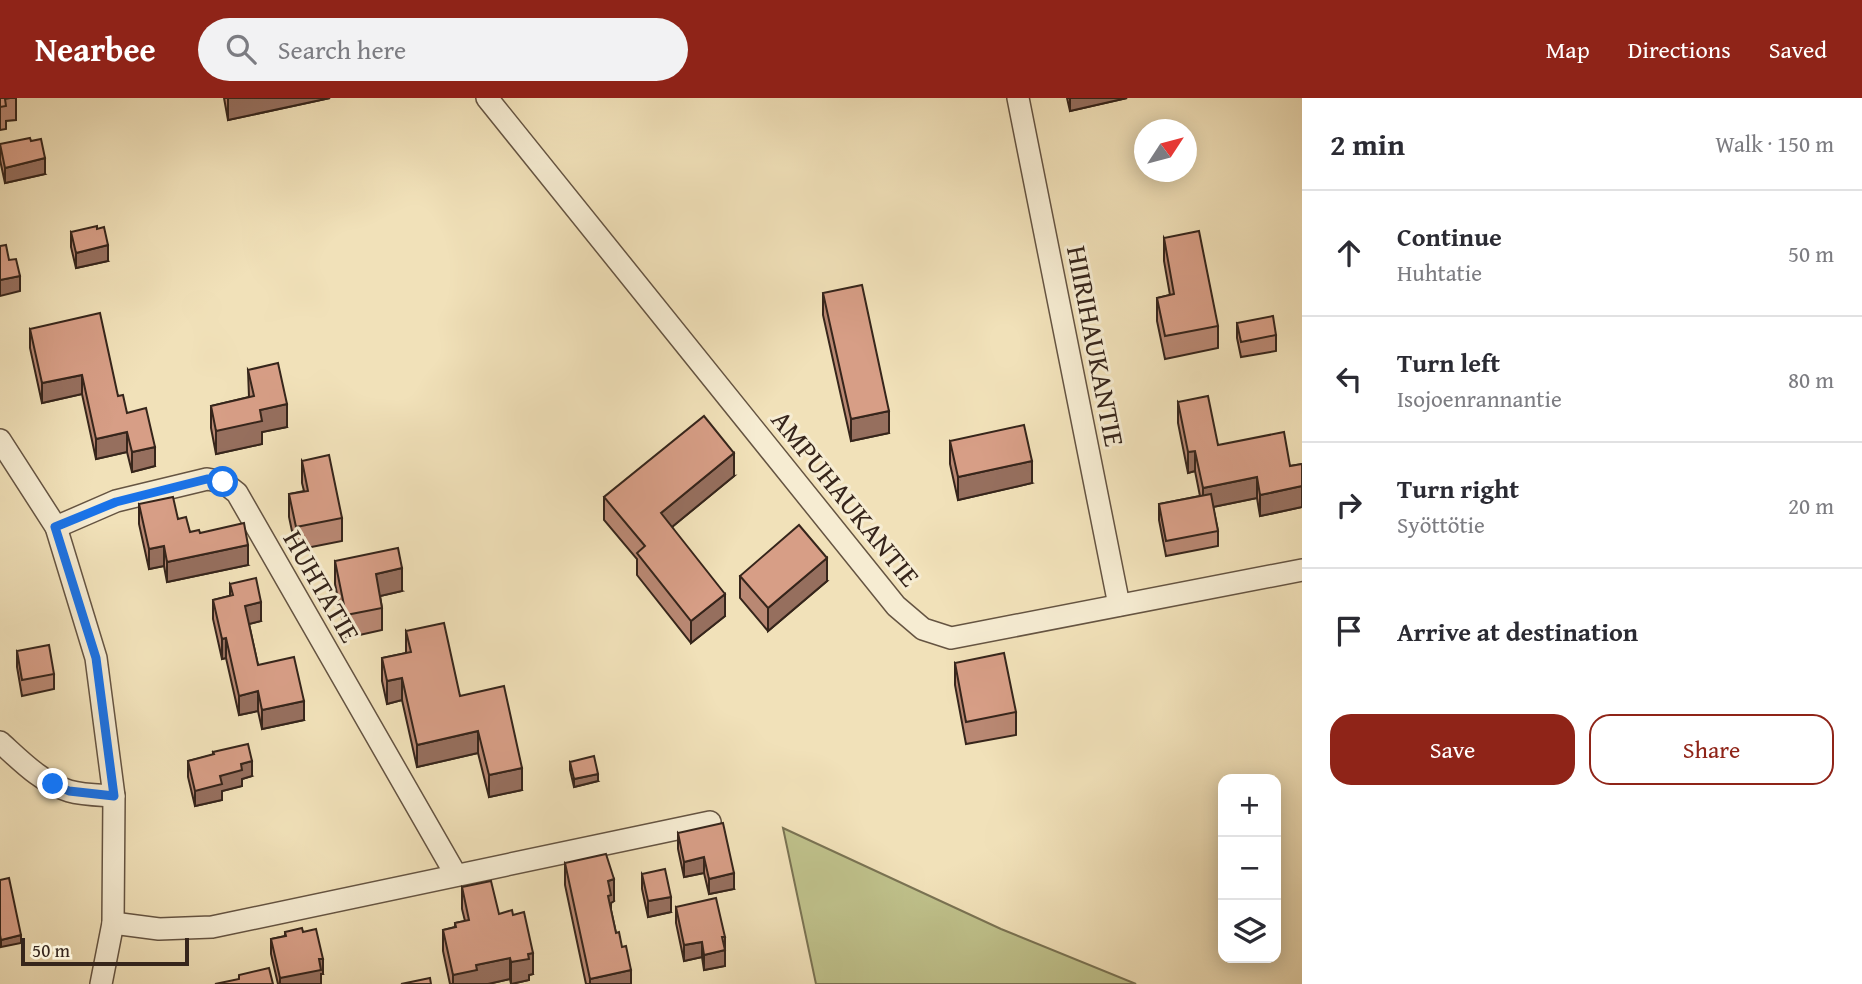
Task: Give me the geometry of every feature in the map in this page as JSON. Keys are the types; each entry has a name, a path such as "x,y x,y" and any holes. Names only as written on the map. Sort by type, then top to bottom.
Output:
{"street":[{"name":"AMPUHAUKANTIE","path":"486,98 895,606 923,629 951,638 1302,570"},
{"name":"HIIRIHAUKANTIE","path":"1018,98 1119,605"},
{"path":"0,440 55,527 96,658 114,796 113,923 102,984"},
{"name":"HUHTATIE","path":"55,527 116,502 207,479 223,482 237,493 456,875"},
{"path":"0,742 32,771 61,788 114,796"},
{"path":"113,923 159,929 212,927 710,822"}],"green space":[{"path":"783,828 1001,929 1136,984 816,984"}],"building":[{"path":"0,98 10,98 5,99 6,106 0,107"},
{"path":"30,138 31,141 41,139 45,158 5,168 0,144"},
{"path":"97,226 97,229 104,227 108,245 76,253 71,232"},
{"path":"1199,231 1218,326 1165,336 1157,298 1174,294 1164,238"},
{"path":"6,245 9,260 16,259 20,276 0,280 0,246"},
{"path":"862,285 889,411 851,419 823,293"},
{"path":"100,313 118,396 123,395 127,413 146,408 155,447 132,452 127,432 96,439 82,375 42,383 30,329"},
{"path":"1273,316 1276,335 1241,342 1237,323"},
{"path":"278,363 287,404 260,410 262,421 216,431 211,406 254,396 248,370"},
{"path":"1208,396 1218,445 1284,432 1290,466 1302,464 1302,486 1260,495 1257,477 1203,488 1195,451 1188,452 1178,402"},
{"path":"704,416 734,453 661,513 725,594 691,621 637,553 645,546 604,497"},
{"path":"1024,425 1032,461 958,477 950,441"},
{"path":"329,455 342,518 296,527 289,494 308,491 302,461"},
{"path":"1211,494 1218,531 1166,541 1159,504"},
{"path":"173,497 178,519 186,517 190,532 199,530 200,533 244,523 248,545 167,562 164,546 149,549 139,504"},
{"path":"799,525 827,558 768,608 740,576"},
{"path":"398,548 402,568 376,574 382,608 346,615 335,561"},
{"path":"256,578 261,602 245,606 258,665 294,657 304,701 262,710 258,691 239,696 226,638 222,639 213,600 233,595 230,584"},
{"path":"444,623 460,696 504,686 522,768 489,775 478,731 417,745 402,678 387,681 382,658 411,652 406,631"},
{"path":"49,645 54,674 22,680 17,651"},
{"path":"1004,653 1016,712 966,722 955,663"},
{"path":"248,744 252,761 241,764 242,770 220,776 222,784 195,791 188,761"},
{"path":"594,756 598,774 574,779 570,762"},
{"path":"723,823 734,873 709,879 704,857 684,862 678,833"},
{"path":"606,854 614,879 608,881 611,895 608,896 616,933 619,932 622,947 626,946 631,970 590,979 565,863"},
{"path":"665,869 671,897 648,901 642,874"},
{"path":"9,878 21,935 1,940 0,880"},
{"path":"491,881 499,914 512,910 513,915 524,912 533,953 528,954 529,959 511,962 510,958 476,965 477,970 453,975 443,930 456,927 455,923 469,920 462,887"},
{"path":"716,898 725,937 722,937 725,950 704,955 702,942 684,945 676,907"},
{"path":"302,928 303,932 316,929 323,959 319,959 321,970 280,978 271,939 286,936 285,932"},
{"path":"269,968 273,984 215,984 239,979 239,975"},
{"path":"430,978 431,984 401,984"}],"route":[{"path":"53,784 69,791 114,796 96,658 55,527 116,502 207,479 223,482"}]}
